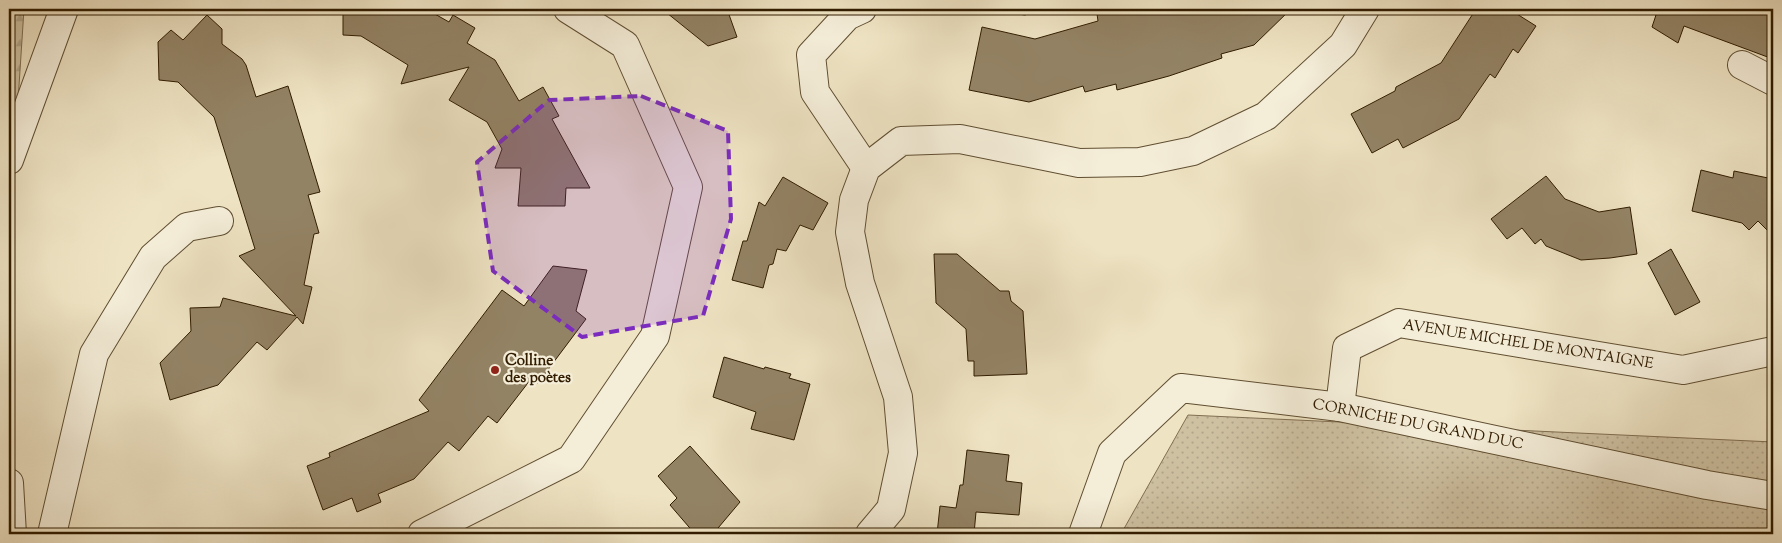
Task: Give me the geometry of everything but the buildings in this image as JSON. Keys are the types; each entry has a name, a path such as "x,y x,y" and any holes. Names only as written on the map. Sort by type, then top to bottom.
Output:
{"street":[{"path":"9,160 64,9"},
{"path":"422,534 571,459 655,336 688,187 625,45 568,9"},
{"path":"862,9 847,16 811,55 815,92 866,168"},
{"path":"870,534 891,509 903,454 898,396 860,283 850,232 854,200 866,168 901,142 960,139 1079,163 1140,162 1193,151 1266,116 1343,45 1365,9"},
{"path":"1742,65 1773,82"},
{"path":"52,534 94,354 153,257 187,227 219,221"},
{"name":"AVENUE MICHEL DE MONTAIGNE","path":"1340,407 1347,348 1398,323 1683,370 1773,352"},
{"name":"CORNICHE DU GRAND DUC","path":"1083,534 1112,454 1181,388 1340,407 1707,485 1773,496"},
{"path":"9,484 12,534"}],"path":[{"path":"982,9 1026,14 1050,9"}],"highlighted area":[{"path":"641,96 728,131 731,219 703,316 582,337 493,271 477,162 549,100"}],"green space":[{"path":"9,9 24,9 10,224 9,299"},
{"path":"1188,415 1773,442 1773,534 1121,534"}],"place":[{"name":"Colline des poètes","path":"495,370"}]}
